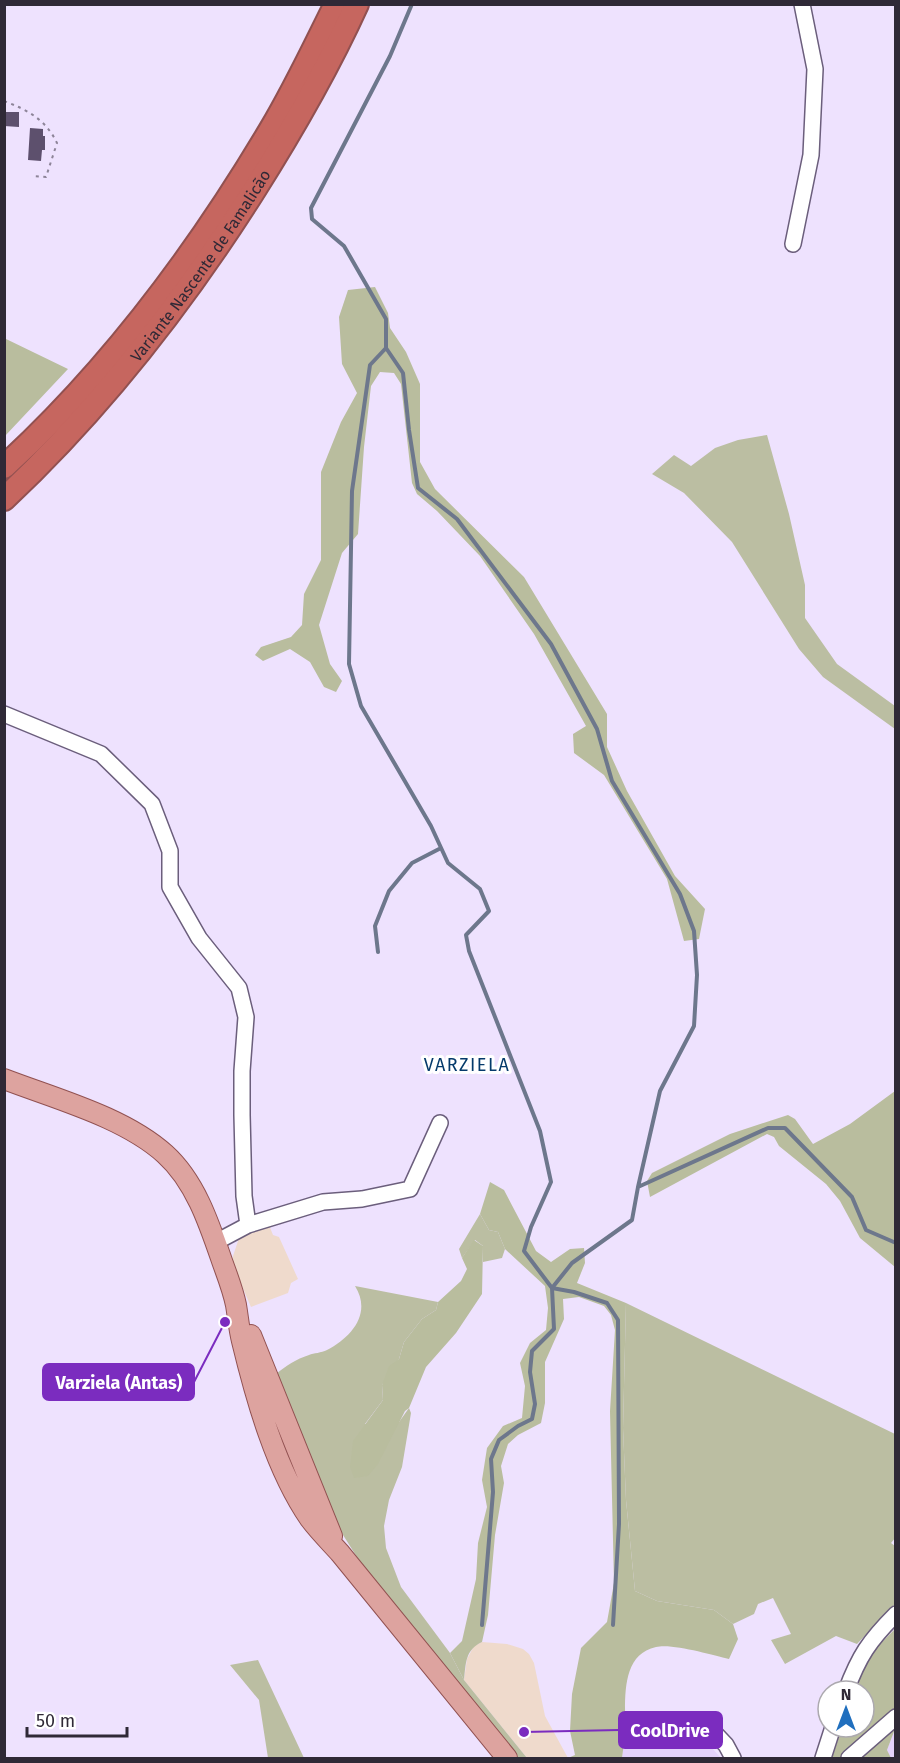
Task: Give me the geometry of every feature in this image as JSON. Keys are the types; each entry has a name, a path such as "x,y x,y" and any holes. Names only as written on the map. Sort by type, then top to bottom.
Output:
{"highway":[{"name":"Variante Nascente de Famalicão","path":"4,467 99,369 136,326 193,249 272,129 336,4"},
{"name":"Variante Nascente de Famalicão","path":"4,500 108,392 175,307 230,229 280,150 340,41 357,4"}],"main road":[{"path":"4,1079 114,1121 151,1143 183,1174 196,1196 216,1242 236,1303 246,1357 282,1466 310,1519 507,1758"}],"street":[{"path":"793,244 811,154 815,69 802,4"},
{"path":"4,714 101,754 152,804 170,851 170,887 199,938 239,988 246,1017 242,1115 244,1196 248,1225"},
{"path":"216,1242 248,1225 323,1202 362,1199 410,1189 440,1123"},
{"path":"851,1679 861,1654 896,1614"},
{"path":"849,1758 896,1717"},
{"path":"708,1726 726,1745 733,1758"},
{"path":"823,1758 829,1739"}],"path":[{"path":"4,101 24,108 50,129 57,143 46,177 33,176"}],"shaded area":[{"path":"269,1225 273,1235 279,1237 298,1279 291,1283 288,1293 251,1307 232,1263 233,1256 239,1238"},
{"path":"482,1642 507,1644 523,1649 529,1654 534,1663 545,1716 568,1758 527,1758 464,1680 467,1659 474,1646"},
{"path":"895,1729 895,1758 891,1758 887,1750"},
{"path":"625,1731 712,1748 721,1758 622,1758"}],"green space":[{"path":"375,287 388,313 390,328 406,352 420,384 420,462 435,489 524,577 607,714 607,747 627,791 675,876 705,909 699,939 684,941 667,879 604,775 574,753 573,734 586,726 534,634 480,556 437,511 417,494 412,483 401,384 394,373 380,372 371,386 358,534 342,553 319,625 330,664 342,681 336,692 324,687 310,662 290,649 263,661 255,655 261,647 291,637 302,625 304,594 321,560 321,472 341,422 357,393 342,364 339,317 348,290"},
{"path":"4,338 68,369 5,436 4,436"},
{"path":"767,435 789,514 805,585 805,618 837,664 895,706 895,729 823,677 799,649 732,542 684,493 652,474 674,455 691,466 715,448 738,440"},
{"path":"895,1091 895,1267 860,1238 840,1201 826,1184 779,1146 774,1137 767,1134 650,1197 647,1181 652,1173 730,1134 788,1115 795,1119 813,1144 850,1124"},
{"path":"490,1182 504,1190 536,1251 551,1262 570,1249 584,1248 585,1263 577,1283 626,1303 623,1428 626,1500 635,1591 657,1601 714,1610 733,1624 738,1639 729,1659 663,1646 644,1652 636,1660 630,1670 625,1694 625,1734 622,1758 568,1758 575,1755 570,1731 572,1694 581,1648 607,1622 614,1583 610,1411 615,1330 611,1315 604,1306 579,1297 563,1299 564,1319 545,1362 545,1403 541,1423 518,1435 508,1444 501,1466 504,1483 495,1535 488,1615 482,1642 472,1649 467,1658 464,1680 450,1653 462,1641 476,1579 478,1543 487,1507 482,1480 487,1448 503,1426 522,1418 525,1386 520,1363 530,1343 546,1330 548,1308 545,1286 505,1249 498,1232 489,1230 480,1214"},
{"path":"480,1214 489,1230 498,1232 505,1249 502,1258 483,1262 483,1246 475,1240 462,1258 459,1249"},
{"path":"474,1240 483,1246 482,1294 456,1333 426,1367 409,1408 405,1411 378,1464 368,1476 354,1478 350,1467 353,1441 383,1400 382,1385 389,1366 399,1359 404,1342 422,1319 436,1310 438,1302 461,1281 467,1269 462,1258"},
{"path":"355,1286 438,1302 436,1310 422,1319 404,1342 399,1359 382,1385 383,1400 365,1424 399,1422 409,1408 411,1413 402,1467 389,1500 384,1526 386,1548 401,1587 450,1653 464,1680 527,1758 516,1758 367,1573 326,1508 276,1374 300,1359 336,1345 351,1331 357,1323 361,1306 360,1296"},
{"path":"626,1303 895,1434 896,1537 891,1543 895,1546 895,1604 857,1644 836,1636 785,1664 771,1640 791,1634 773,1598 758,1604 754,1614 733,1624 714,1610 657,1601 635,1591 626,1500 623,1428"},
{"path":"895,1629 895,1712 876,1729 876,1679 859,1679 865,1662"},
{"path":"258,1660 304,1758 268,1758 259,1700 230,1665"},
{"path":"895,1722 895,1729 887,1750 891,1758 857,1758"},
{"path":"838,1739 864,1739 843,1758 832,1758"}],"building":[{"path":"4,112 19,112 19,127 4,126"},
{"path":"30,128 43,129 45,150 42,150 41,161 28,160"}],"waterway":[{"path":"412,4 390,56 311,208 312,219 344,246 386,319 386,348 370,365 352,491 349,664 361,706 431,826 448,863 480,889 489,911 466,935 469,951 540,1131 551,1182 531,1227 524,1251 552,1288 554,1329 532,1351 530,1372 535,1404 532,1419 499,1440 491,1459 493,1492 482,1625"},
{"path":"386,348 403,373 418,488 457,519 551,644 597,729 612,781 680,894 694,931 697,975 694,1026 660,1091 632,1220 572,1263 552,1288 574,1292 607,1303 618,1320 619,1524 613,1625"},
{"path":"378,952 375,926 389,891 412,863 441,848"},
{"path":"638,1187 768,1128 785,1128 852,1197 866,1230 896,1243"}],"place":[{"name":"Varziela (Antas)","path":"225,1322"},
{"name":"CoolDrive","path":"524,1732"}],"district":[{"name":"VARZIELA","path":"467,1065"}]}
